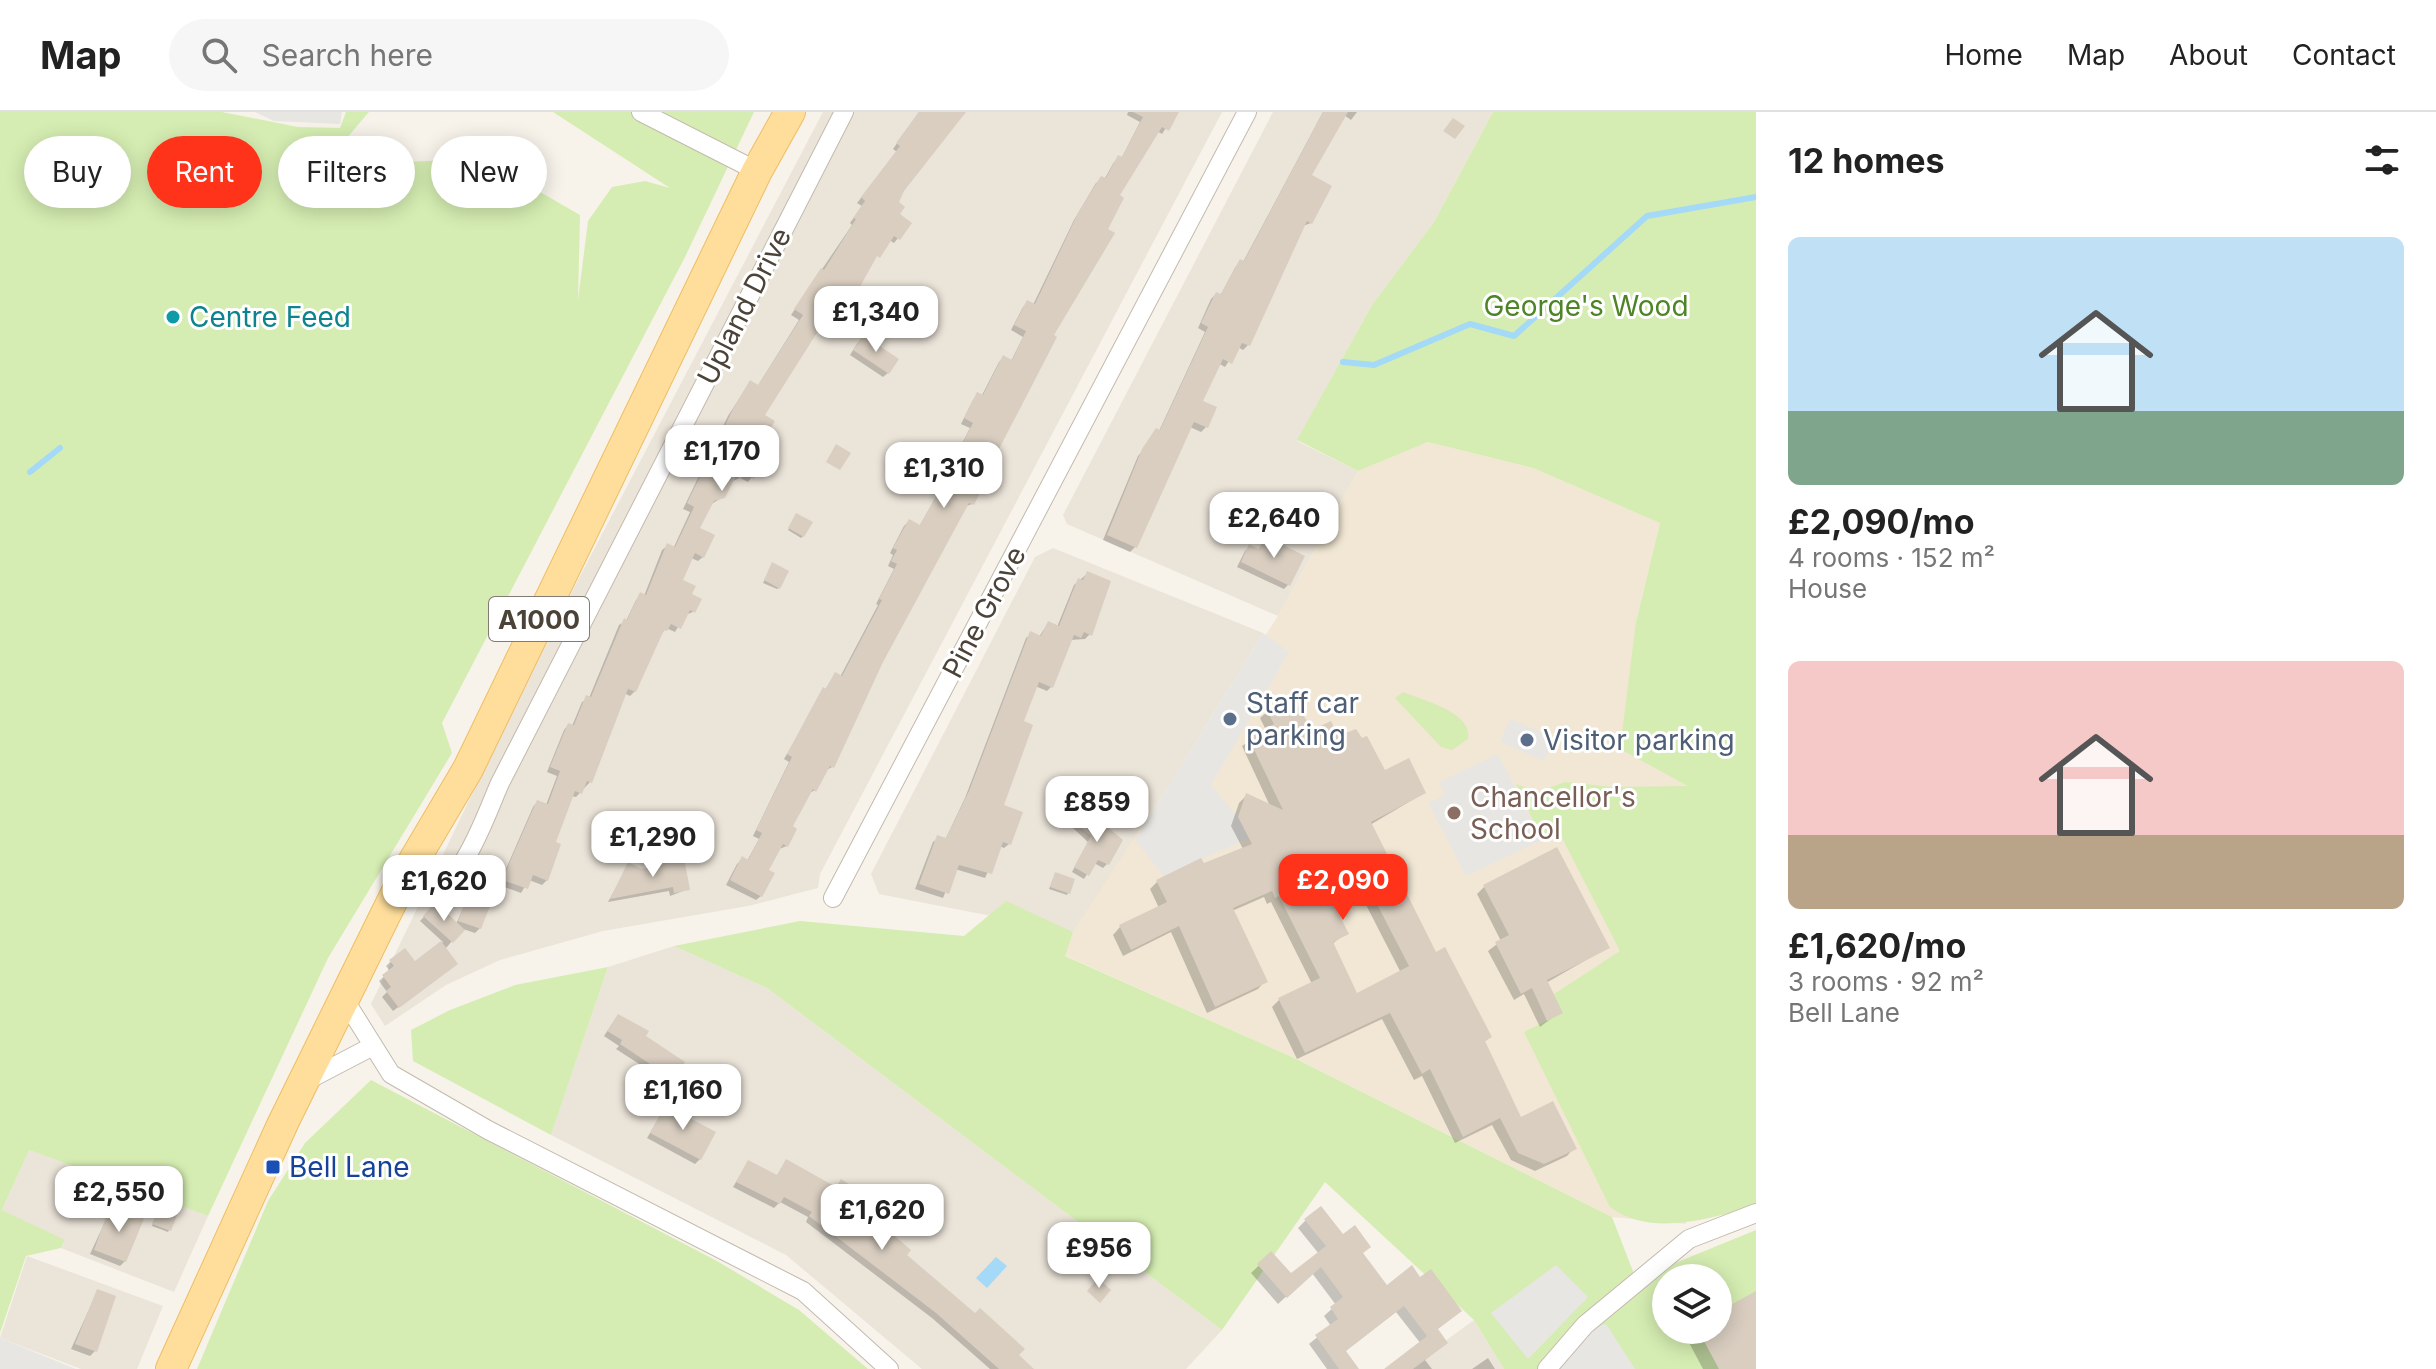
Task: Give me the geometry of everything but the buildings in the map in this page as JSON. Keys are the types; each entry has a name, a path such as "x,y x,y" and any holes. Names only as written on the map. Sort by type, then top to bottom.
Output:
{"main road":[{"name":"A1000","path":"171,1369 303,1083 403,879 468,769 757,171 790,112"}],"street":[{"path":"641,112 757,171"},
{"name":"Upland Drive","path":"403,879 427,889 441,887 457,876 577,630 844,112"},
{"name":"Pine Grove","path":"833,898 1247,112"},
{"path":"344,999 391,1074 488,1130 803,1291 889,1369"},
{"path":"303,1083 373,1046"},
{"path":"1547,1369 1585,1325 1689,1239 1756,1213"}],"shaded area":[{"path":"255,112 342,112 340,124 274,121"},
{"path":"823,112 1222,112 820,874 818,888 748,906 603,931 500,960 446,985 385,1026 371,1004 542,649"},
{"path":"1273,112 1493,112 1434,222 1372,305 1297,441 1358,471 1278,616 1067,524 1063,515"},
{"name":"Chancellor's School","path":"1428,442 1533,468 1660,523 1636,622 1690,786 1686,1224 1612,1217 1292,1057 1064,955 1073,932 1278,616 1358,471"},
{"path":"1053,548 1263,633 1135,840 1073,932 879,894 871,874 1035,557"},
{"name":"Staff car parking","path":"1263,633 1289,652 1211,785 1238,817 1249,838 1164,876 1135,840"},
{"name":"Visitor parking","path":"1510,719 1554,737 1544,761 1500,742"},
{"path":"1498,754 1542,840 1466,876 1428,803 1445,795 1439,782"},
{"path":"674,946 767,988 1222,1330 1186,1369 922,1369 786,1255 551,1135 608,967"},
{"path":"29,1150 208,1216 174,1292 61,1248 65,1241 2,1210"},
{"path":"27,1256 163,1306 137,1369 81,1369 0,1338"},
{"path":"1556,1265 1588,1297 1528,1359 1491,1313"},
{"path":"1474,1320 1504,1369 1407,1369"},
{"path":"1606,1324 1635,1369 1557,1369 1590,1329"},
{"path":"0,1338 76,1369 0,1369"}],"green space":[{"path":"0,112 222,112 298,127 340,128 346,112 369,112 349,136 278,136 278,208 415,208 415,162 431,161 431,208 547,208 547,196 580,215 578,300 588,221 612,187 645,181 670,188 553,112 754,112 685,257 442,723 452,753 328,958 208,1216 29,1150 2,1210 65,1240 61,1248 26,1256 0,1333"},
{"name":"George's Wood","path":"1493,112 1756,112 1756,1206 1700,1220 1644,1222 1610,1207 1524,1032 1562,1013 1554,994 1620,951 1559,832 1542,840 1516,784 1538,792 1565,782 1613,787 1688,786 1620,749 1636,622 1660,523 1533,468 1428,442 1358,471 1297,440 1372,305 1434,222"},
{"path":"1403,692 1455,715 1468,730 1468,739 1452,750 1441,747 1395,698"},
{"path":"1006,901 1073,932 1065,956 1292,1057 1612,1217 1636,1279 1652,1272 1652,1344 1732,1344 1732,1264 1673,1264 1756,1230 1756,1369 1504,1369 1474,1320 1325,1182 1222,1330 767,988 674,946 800,921 964,936"},
{"path":"608,967 551,1135 413,1061 411,1030 450,1010 515,985"},
{"path":"371,1080 717,1261 799,1310 868,1369 197,1369 268,1201 305,1143"}],"water":[{"path":"996,1257 1007,1266 987,1288 976,1278"}],"waterway":[{"path":"1343,362 1374,365 1470,324 1514,336 1647,216 1756,197"},
{"path":"30,472 60,448"}],"place":[{"name":"Centre Feed","path":"173,317"},
{"name":"Staff car parking","path":"1230,719"},
{"name":"Visitor parking","path":"1527,740"},
{"name":"Chancellor's School","path":"1454,813"},
{"name":"Bell Lane","path":"273,1167"}]}
